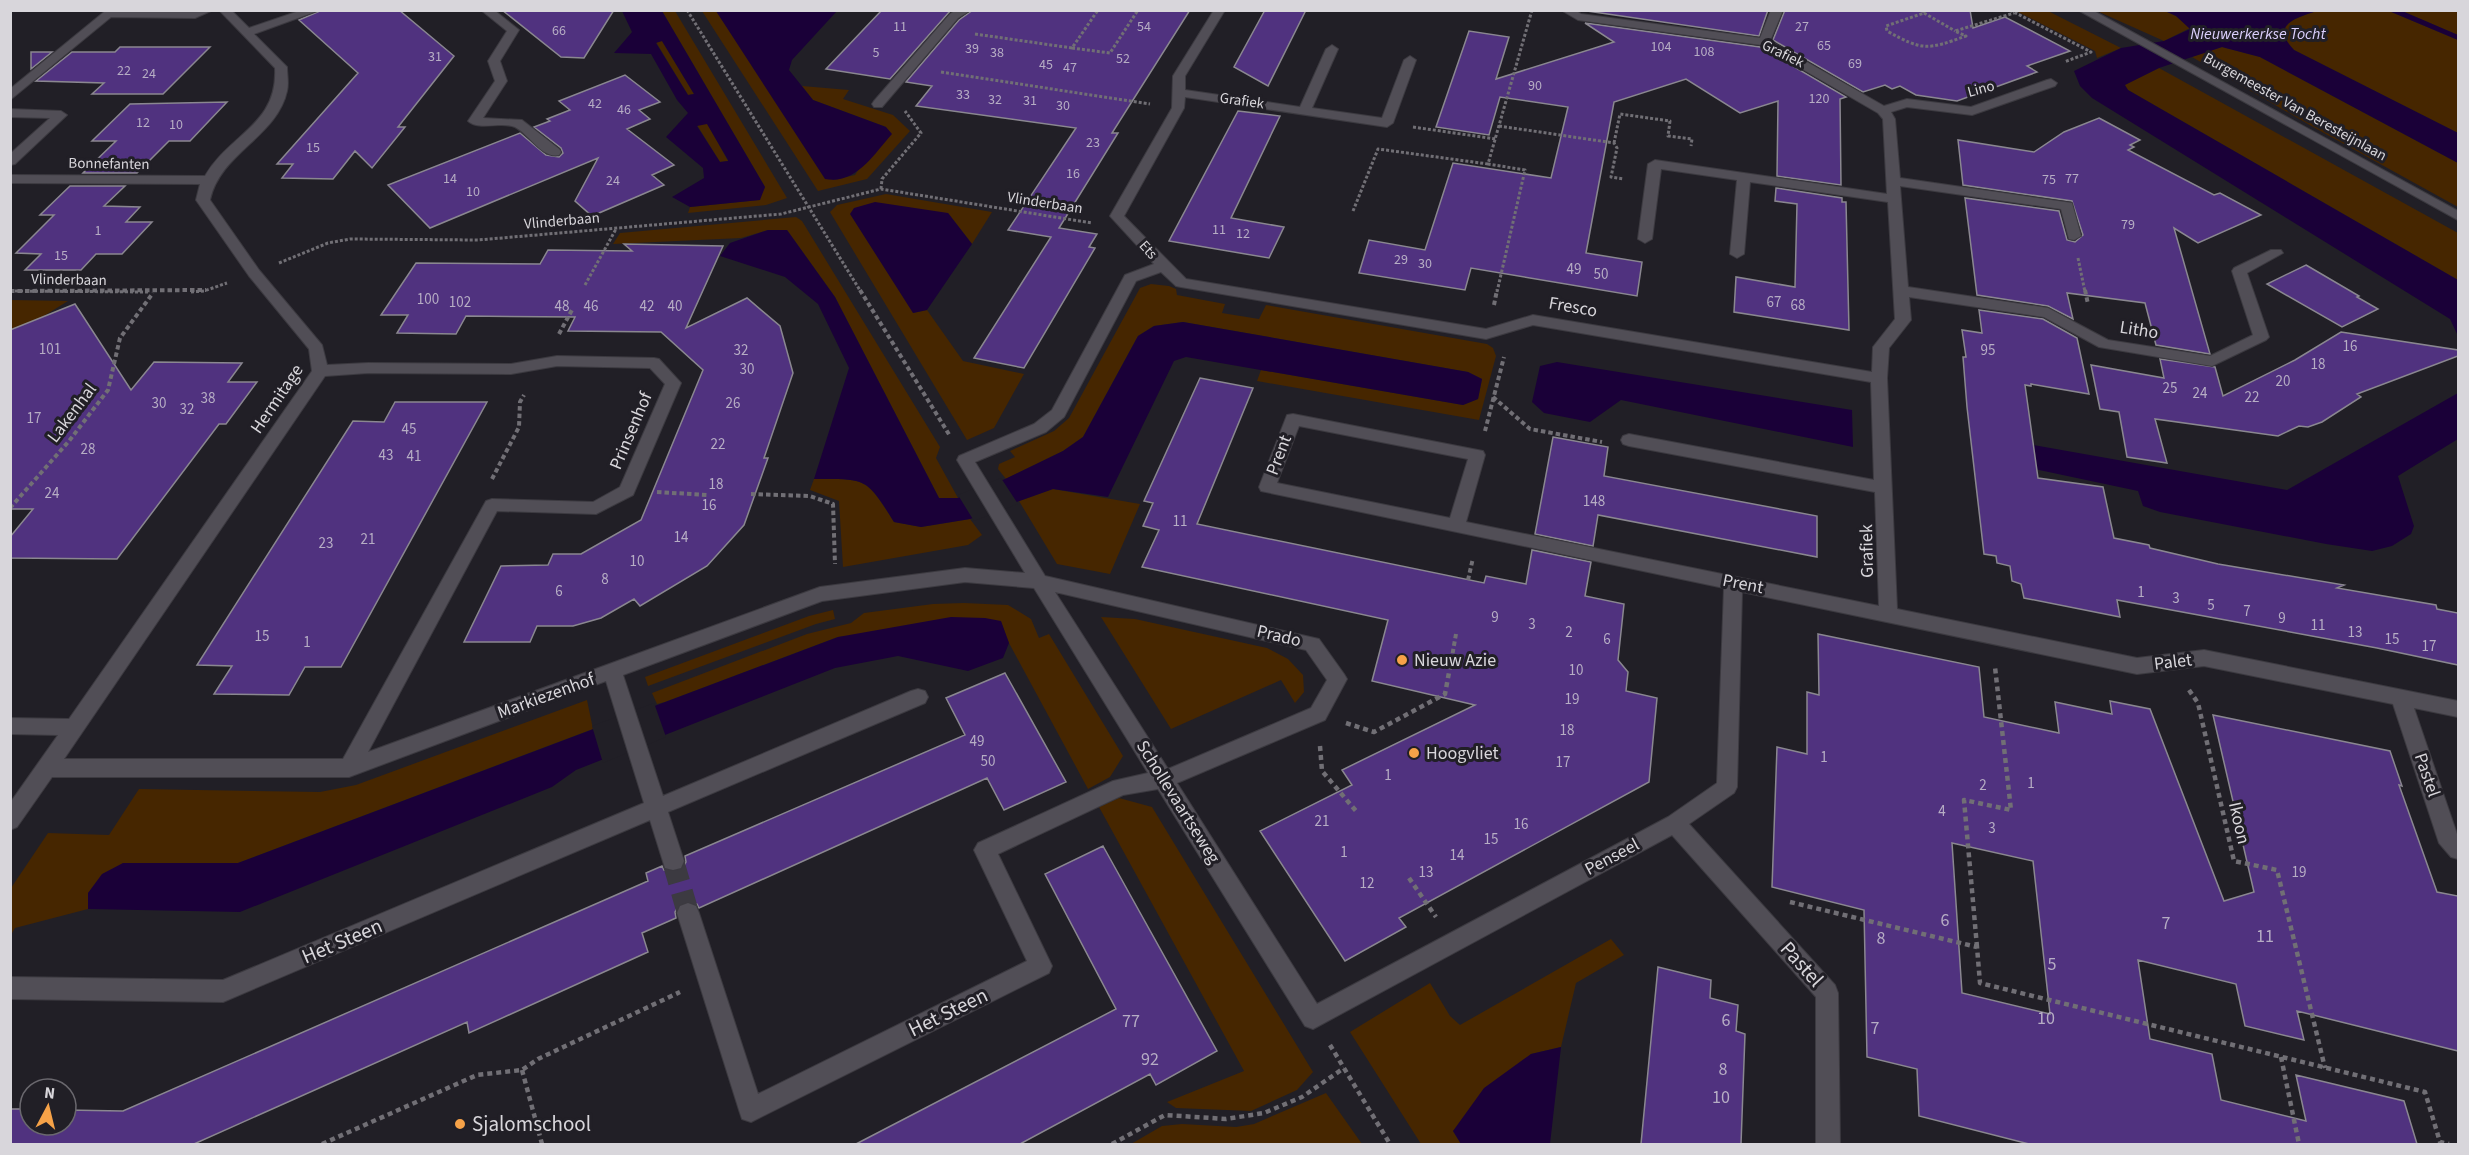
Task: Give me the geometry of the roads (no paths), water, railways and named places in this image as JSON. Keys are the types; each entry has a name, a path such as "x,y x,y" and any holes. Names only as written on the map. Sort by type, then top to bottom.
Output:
{"street":[{"path":"10,96 110,12 195,15 208,10"},
{"path":"206,180 270,111 281,92 281,67 224,10"},
{"path":"248,32 315,10"},
{"path":"486,10 513,30 494,61 501,81 474,121 517,123 554,152"},
{"path":"878,104 954,16 966,10"},
{"path":"1180,93 1179,76 1220,10"},
{"name":"Grafiek","path":"1566,10 1578,17 1764,42 1883,110 1889,119 1903,320 1881,347 1879,378 1888,613"},
{"path":"1764,42 1778,10"},
{"name":"Burgemeester Van Beresteijnlaan","path":"2083,10 2458,216"},
{"path":"1304,111 1332,49"},
{"name":"Grafiek","path":"1180,93 1387,123 1410,60"},
{"name":"Lino","path":"1883,110 1907,103 1972,111 2052,83"},
{"name":"Ets","path":"965,460 1040,428 1058,413 1130,278 1162,266 1117,216 1178,108 1180,93"},
{"path":"10,113 61,115 10,161"},
{"path":"1645,239 1655,164 1894,199"},
{"path":"1737,254 1744,177"},
{"name":"Bonnefanten","path":"10,179 206,180"},
{"name":"Hermitage","path":"12,817 320,371 317,348 254,273 203,200 206,180"},
{"path":"1894,181 2067,206 2074,236"},
{"name":"Litho","path":"1902,291 2048,313 2104,344 2212,362 2262,337 2239,271 2276,253"},
{"name":"Fresco","path":"1162,266 1181,283 1486,334 1533,320 1879,378"},
{"name":"Prinsenhof","path":"320,371 368,368 511,369 557,361 654,363 673,383 627,490 596,508 492,505 349,768"},
{"name":"Prent","path":"1456,526 1477,455 1293,419 1267,487 1456,526 1888,613"},
{"path":"1629,440 1885,488"},
{"name":"Schollevaartseweg","path":"965,460 1037,581 1165,779 1313,1018"},
{"name":"Markiezenhof","path":"48,768 349,768 820,594 965,575 1037,581"},
{"name":"Prado","path":"1037,581 1312,644 1337,679 1318,714 1165,779"},
{"name":"Penseel","path":"1313,1018 1675,823 1727,787 1733,582"},
{"name":"Palet","path":"1888,613 2138,666 2204,658 2458,709"},
{"path":"613,672 673,861"},
{"name":"Het Steen","path":"10,988 223,991 918,697"},
{"name":"Pastel","path":"2400,697 2450,843 2458,850"},
{"path":"10,726 75,727"},
{"name":"Het Steen","path":"688,913 707,979 751,1110 1041,966 985,850 1120,787 1165,779"},
{"name":"Pastel","path":"1675,823 1827,993 1828,1144"}],"water":[{"path":"622,11 662,11 765,187 760,200 690,207 672,197 704,178 703,168 666,137 688,113 677,100 651,54 614,53 632,32","holes":["662,41 694,94 688,95 656,43","707,124 728,160 728,161 720,162 697,126"]},
{"path":"716,11 837,11 792,60 789,70 813,100 886,127 892,134 871,159 855,173 836,180 825,179"},
{"name":"Nieuwerkerkse Tocht","path":"2165,11 2317,11 2294,20 2285,29 2284,34 2287,41 2294,50 2458,133 2458,163 2260,57 2222,47 2159,68 2125,85 2128,90 2458,280 2458,336 2450,319 2092,98 2080,86 2074,71 2121,48 2164,41 2190,29 2176,16"},
{"path":"2389,11 2402,11 2458,35 2458,40"},
{"path":"875,202 948,213 972,244 927,310 913,313 850,214 854,208"},
{"path":"768,230 787,230 835,297 939,498 958,498 1005,479 1063,451 1083,437 1138,336 1154,326 1183,322 1468,372 1482,379 1478,399 1463,405 1186,357 1174,361 1108,497 1053,489 970,519 921,527 894,522 877,496 863,484 845,479 814,479 849,368 818,304 785,277 720,256 730,243"},
{"path":"1557,362 1852,410 1853,447 1621,400 1590,422 1544,413 1532,402 1540,366"},
{"path":"2458,393 2458,439 2398,476 2414,526 2411,534 2392,546 2372,551 2160,512 2143,506 2138,491 2025,467 2022,443 2287,490"},
{"path":"951,617 1001,621 1009,643 1003,658 968,671 898,656 835,668 576,770 552,787 240,912 88,909 88,893 102,874 123,863 238,863 838,637"},
{"path":"1561,1047 1550,1144 1461,1144 1453,1131 1484,1088 1531,1054"}],"tunnel":[{"path":"673,861 688,913"}],"place":[{"name":"Nieuw Azie","path":"1402,660"},
{"name":"Hoogvliet","path":"1414,753"},
{"name":"Sjalomschool","path":"460,1124"}]}
